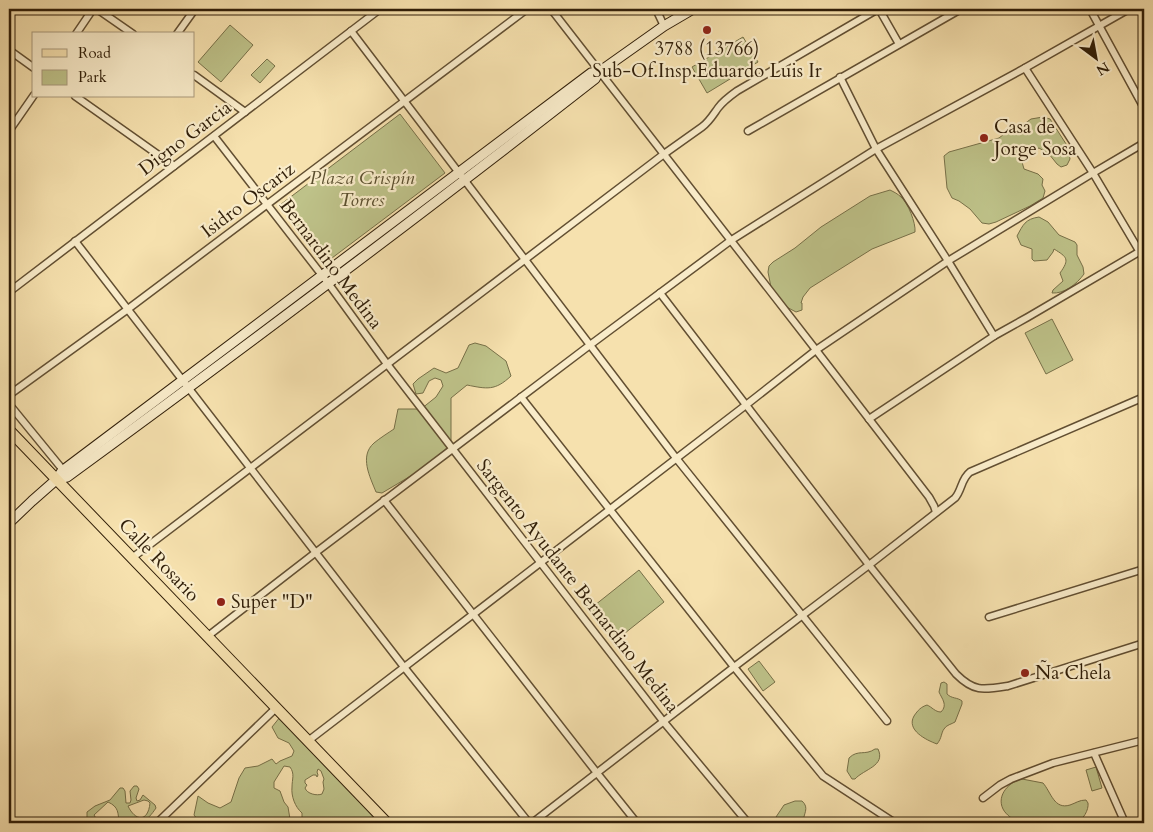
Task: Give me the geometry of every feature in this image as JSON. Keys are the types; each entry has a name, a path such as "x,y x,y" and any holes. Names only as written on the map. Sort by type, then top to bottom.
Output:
{"main road":[{"name":"Calle Rosario","path":"9,430 387,823"}],"street":[{"path":"77,32 93,9"},
{"path":"97,9 130,32"},
{"path":"179,32 195,9"},
{"name":"Digno Garcia","path":"9,292 380,9"},
{"name":"Isidro Oscariz","path":"9,393 128,309 527,9"},
{"path":"551,9 929,497 936,512"},
{"path":"656,9 664,26"},
{"path":"9,523 57,479 63,470 182,380 322,275 462,177 595,79 599,72 664,26 693,9"},
{"path":"132,558 707,123 722,103 737,91 878,9 899,44"},
{"path":"748,131 961,9"},
{"path":"1090,9 1144,108"},
{"path":"208,636 315,552 730,241 876,149 1129,9"},
{"path":"351,31 676,458 887,721"},
{"path":"9,50 32,67"},
{"path":"1025,68 1142,250 1144,260"},
{"path":"195,77 245,112"},
{"path":"840,77 876,149 994,336"},
{"path":"9,131 32,98"},
{"path":"78,98 174,166"},
{"name":"Bernardino Medina","path":"214,136 322,275 388,364"},
{"path":"308,740 816,350 948,261 1144,144"},
{"path":"57,479 67,477 189,388 328,283 462,177"},
{"path":"75,241 404,667 530,823 870,565 959,494 964,476 1144,398"},
{"path":"869,420 994,336 1142,250"},
{"path":"660,293 870,565 956,674 966,684 980,689 1008,686 1144,643"},
{"name":"Sargento Ayudante Bernardino Medina","path":"388,364 663,721 748,823"},
{"path":"521,397 734,667 823,776 894,823"},
{"path":"9,404 63,470"},
{"path":"31,452 41,444"},
{"path":"384,500 596,774 637,823"},
{"path":"989,617 1144,569"},
{"path":"157,823 276,708"},
{"path":"983,798 1011,779 1053,763 1144,740"},
{"path":"1094,752 1124,823"}],"green space":[{"path":"230,25 253,45 221,82 198,62"},
{"path":"743,37 758,62 707,93 692,67"},
{"path":"267,59 275,66 260,83 251,75"},
{"name":"Plaza Crispín Torres","path":"400,114 445,173 324,264 280,205"},
{"path":"1043,117 1050,119 1068,147 1070,159 1067,165 1061,167 1049,154 1039,148 1028,152 1022,162 1024,169 1038,174 1043,179 1042,185 1045,191 1043,198 996,222 982,223 970,209 952,198 947,188 944,156 949,152 999,138 1031,119"},
{"path":"455,181 457,182 332,274"},
{"path":"890,190 900,196 909,208 915,232 872,249 810,288 803,297 801,303 802,310 796,312 779,303 772,292 768,272 769,266 821,227 870,196"},
{"path":"1039,217 1048,222 1059,235 1075,242 1077,245 1077,255 1084,274 1074,285 1061,292 1052,293 1063,281 1060,273 1066,261 1064,256 1054,249 1047,260 1034,261 1032,259 1032,249 1021,245 1017,236 1027,221"},
{"path":"320,283 321,284 192,379"},
{"path":"1052,319 1073,360 1046,374 1025,333"},
{"path":"475,343 486,346 506,361 511,376 491,388 467,385 451,398 451,440 446,449 419,471 382,493 376,492 366,460 370,448 376,441 394,429 398,409 421,409 436,397 443,386 441,380 435,378 429,381 423,393 416,394 413,384 418,379 434,368 446,373 458,368 469,345"},
{"path":"639,570 664,602 615,641 590,609"},
{"path":"759,661 775,682 763,691 748,669"},
{"path":"941,683 947,684 947,694 962,701 962,704 955,722 945,728 937,744 918,734 912,721 918,710 927,705 941,712 944,704 939,692"},
{"path":"280,717 323,764 388,823 294,823 302,819 302,813 295,805 293,798 292,770 290,767 284,766 274,782 274,788 280,791 288,807 290,819 285,823 200,823 194,815 198,796 220,808 231,802 239,778 245,768 258,766 272,759 276,764 292,756 294,751 289,743 278,738 272,727","holes":["318,769 321,771 324,779 324,789 322,794 315,795 306,790 305,780 313,775 317,777"]},
{"path":"878,749 880,755 877,763 855,779 852,779 847,771 849,758 852,755"},
{"path":"1096,767 1102,788 1092,791 1086,770"},
{"path":"1022,779 1043,783 1060,805 1065,806 1086,800 1088,809 1081,820 1076,823 1018,823 1004,811 1001,799 1005,789 1017,780"},
{"path":"134,786 137,786 139,789 137,801 143,795 155,805 156,808 143,822 119,823 116,808 108,802 94,815 101,823 84,823 87,818 87,812 95,806 110,800 120,788 123,788 125,791 126,803 130,803 130,791","holes":["144,800 150,803 147,814 141,818 134,815 128,806"]},
{"path":"795,801 802,801 806,806 803,823 772,823 784,805"}],"place":[{"name":"3788 (13766) Sub-Of.Insp.Eduardo Luis Ir","path":"707,30"},
{"name":"Casa de Jorge Sosa","path":"984,138"},
{"name":"Super \"D\"","path":"221,602"},
{"name":"Ña Chela","path":"1025,673"}]}
